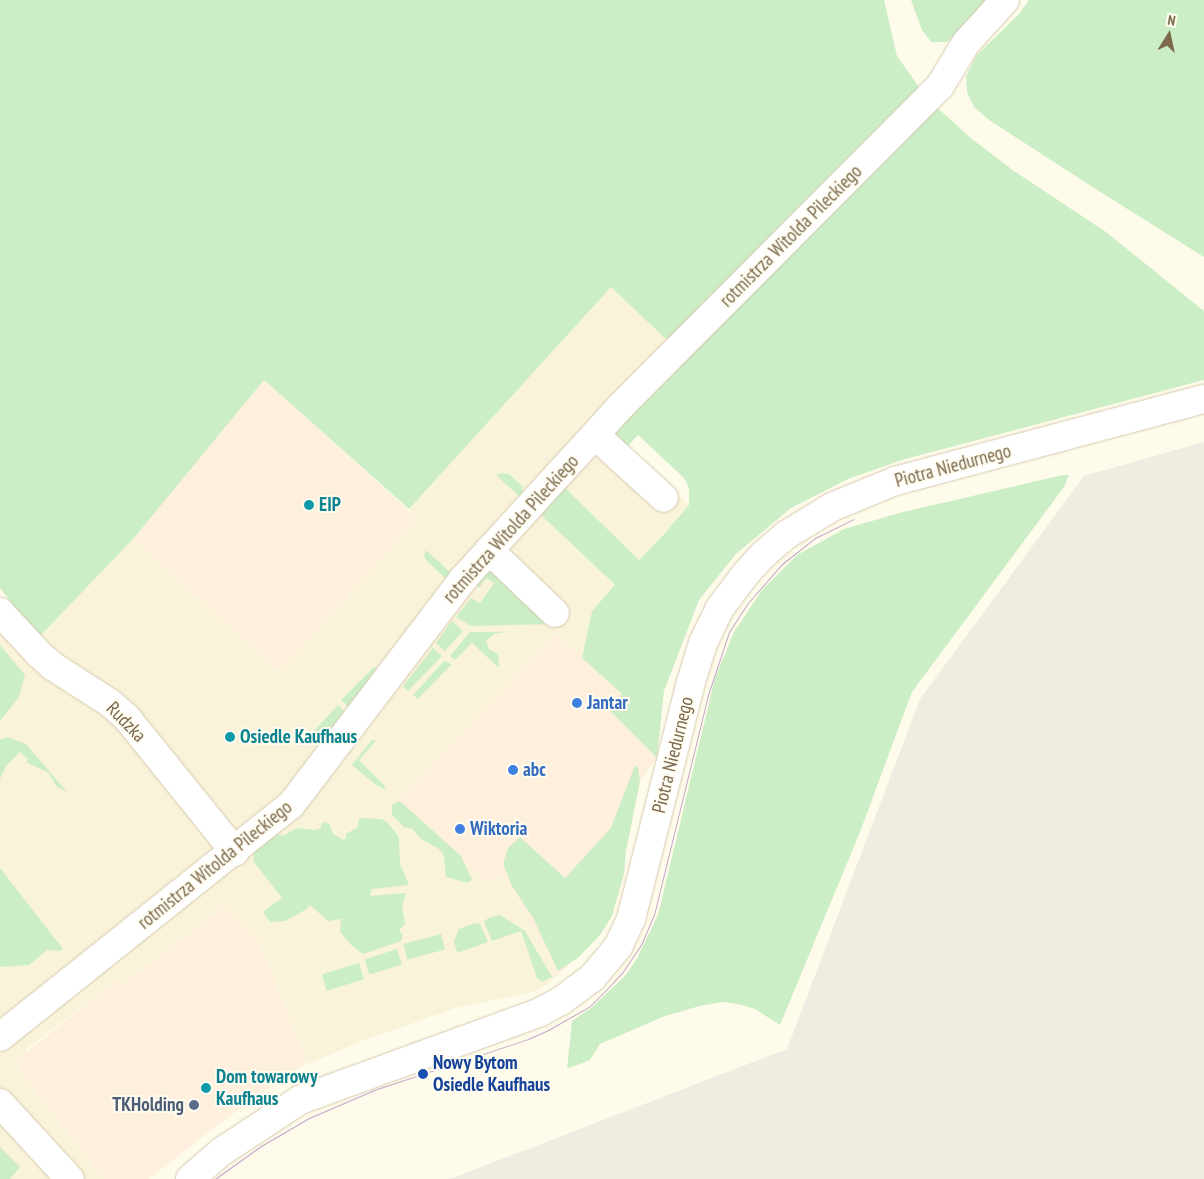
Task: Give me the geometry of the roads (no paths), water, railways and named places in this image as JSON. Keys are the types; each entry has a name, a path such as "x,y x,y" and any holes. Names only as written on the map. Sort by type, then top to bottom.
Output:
{"street":[{"name":"rotmistrza Witolda Pileckiego","path":"0,1037 235,852 298,797 449,596 489,550 595,435 940,86 961,50 1005,0"},
{"name":"Piotra Niedurnego","path":"190,1179 221,1152 300,1100 540,1012 561,1001 592,978 618,947 631,919 690,682 703,643 720,608 731,592 757,561 786,535 832,507 895,481 1204,400"},
{"path":"595,435 664,498"},
{"path":"489,550 555,613"},
{"name":"Rudzka","path":"0,612 40,656 110,703 127,718 235,852"},
{"path":"0,1103 70,1179"}],"tram line":[{"path":"215,1179 261,1146 309,1118 374,1090 528,1039 550,1029 590,1006 606,990 622,973 641,945 654,915 708,695 729,632 747,604 782,564 815,538 854,519"}],"place":[{"name":"EIP","path":"309,505"},
{"name":"Jantar","path":"577,703"},
{"name":"Osiedle Kaufhaus","path":"230,737"},
{"name":"abc","path":"513,770"},
{"name":"Wiktoria","path":"460,829"},
{"name":"Nowy Bytom Osiedle Kaufhaus","path":"423,1074"},
{"name":"Dom towarowy Kaufhaus","path":"206,1088"},
{"name":"TKHolding","path":"194,1105"}]}
